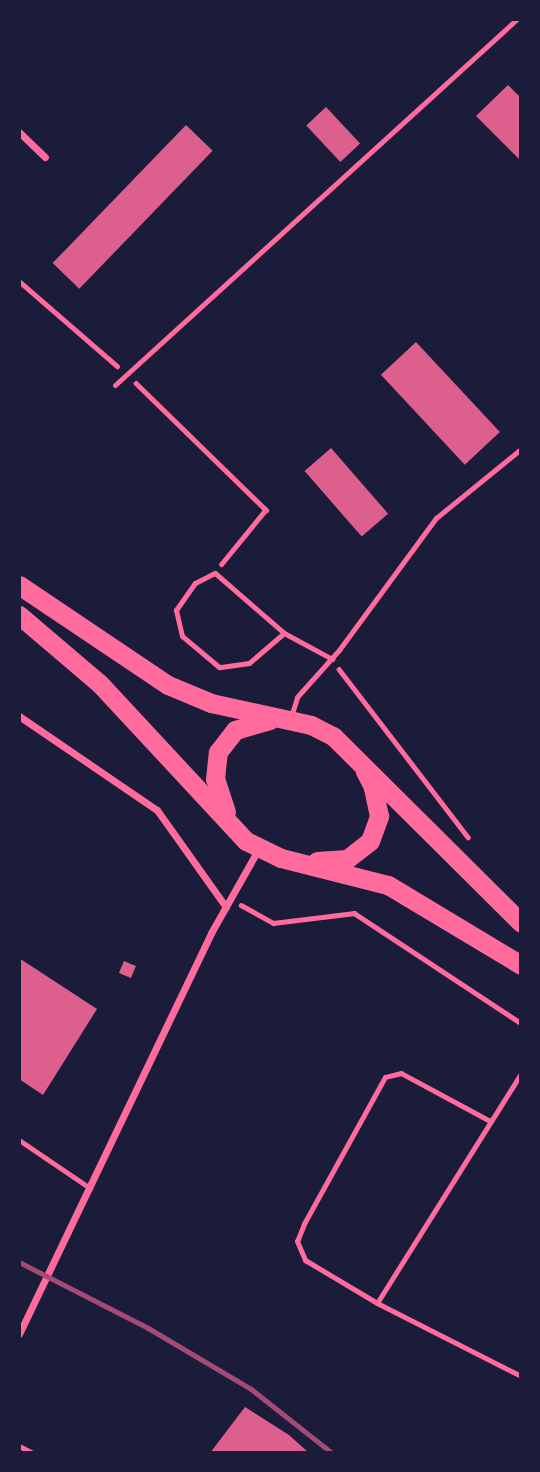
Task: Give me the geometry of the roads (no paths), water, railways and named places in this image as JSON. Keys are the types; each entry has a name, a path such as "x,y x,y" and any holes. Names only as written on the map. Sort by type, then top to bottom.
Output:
{"highway":[{"path":"19,584 84,630 187,694 286,719 333,736 521,923"},
{"path":"22,617 65,652 240,834 258,849 281,858 388,885 521,965"},
{"path":"240,834 217,792 218,752 235,730 286,719"},
{"path":"281,858 335,861 356,854 370,842 379,816 377,802 357,757"}],"street":[{"path":"19,132 45,157"},
{"path":"19,716 157,810 228,903"},
{"path":"19,1334 228,903 258,849"}],"lane":[{"path":"115,385 517,19"},
{"path":"286,719 297,697 332,659 436,518 521,449"},
{"path":"284,633 249,663 219,667 182,636 176,610 195,583 215,573 284,633 332,659"},
{"path":"491,1121 401,1073 385,1077 376,1086 297,1241 305,1260 377,1303 521,1376"},
{"path":"377,1303 521,1073"},
{"path":"19,1140 90,1188"},
{"path":"19,1446 33,1453"}],"railway":[{"path":"19,1262 148,1328 251,1389 332,1453"}]}
